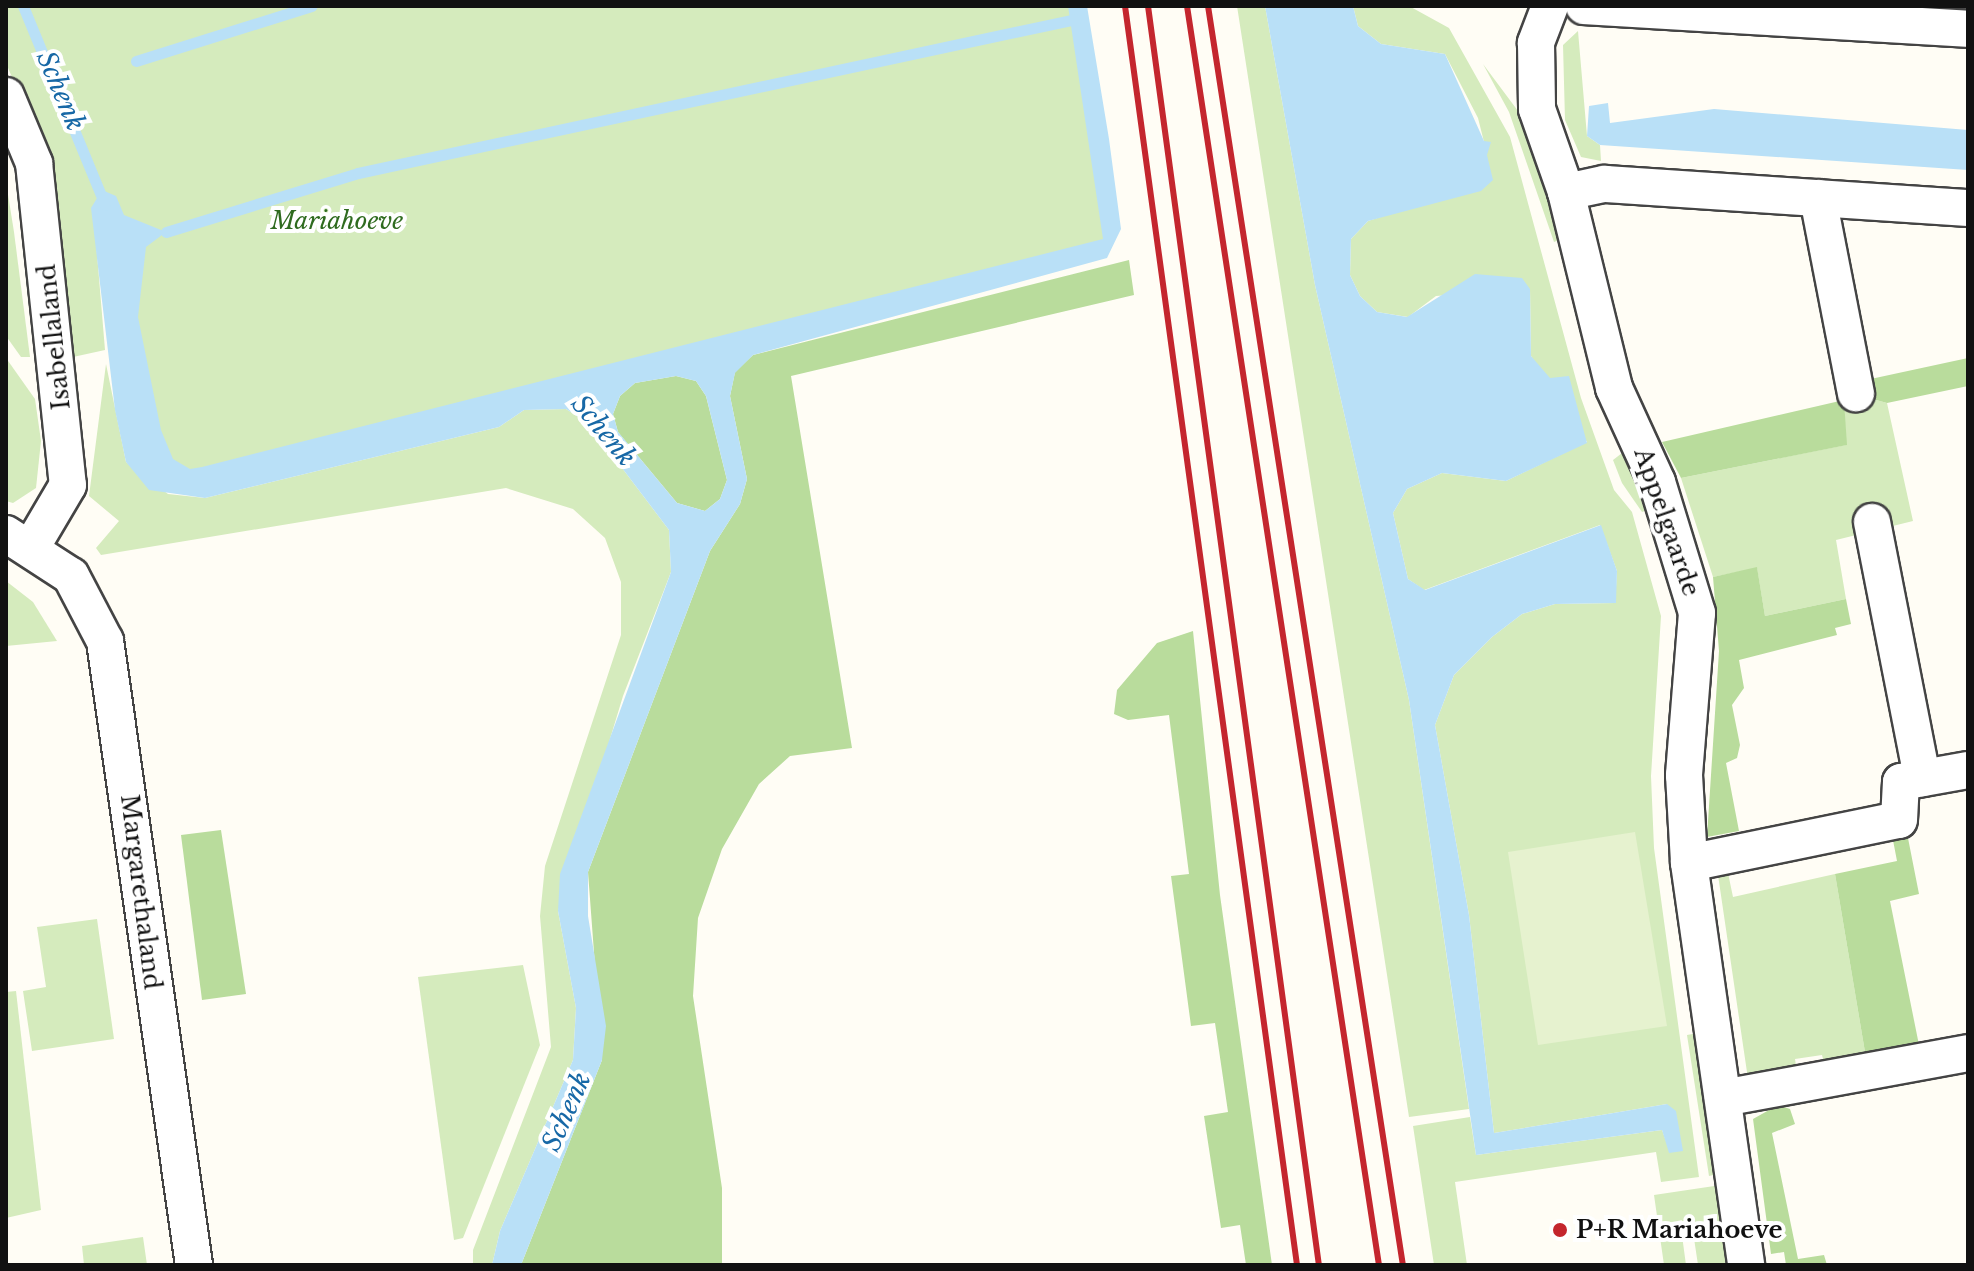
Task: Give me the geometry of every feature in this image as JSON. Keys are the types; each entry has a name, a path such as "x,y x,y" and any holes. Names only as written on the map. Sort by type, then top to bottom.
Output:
{"street":[{"name":"Appelgaarde","path":"1550,6 1536,43 1537,109 1566,192 1614,388 1657,482 1697,613 1684,775 1689,863 1746,1265"},
{"path":"1584,6 1883,14 1968,29"},
{"name":"Isabellaland","path":"6,96 34,163 68,485 19,540"},
{"path":"1566,192 1605,184 1968,208"},
{"path":"1818,198 1856,393"},
{"path":"1872,522 1922,778"},
{"name":"Margarethaland","path":"19,540 71,576 105,641 194,1265"},
{"path":"1689,863 1899,820 1901,782 1968,770"},
{"path":"1723,1098 1968,1053"}],"green space":[{"name":"Mariahoeve","path":"6,6 1077,6 1115,226 1099,255 154,486 93,206 105,350 73,357 44,154 6,63"},
{"path":"1237,6 1265,6 1315,285 1409,700 1469,1109 1409,1117"},
{"path":"1353,6 1409,6 1449,28 1510,137 1581,398 1614,490 1632,512 1661,616 1651,776 1654,848 1699,1177 1661,1182 1656,1152 1455,1182 1467,1265 1434,1265 1413,1126 1470,1117 1476,1155 1662,1130 1670,1152 1667,1104 1494,1133 1469,915 1435,725 1454,675 1492,637 1522,614 1555,604 1615,603 1617,571 1600,525 1424,590 1408,579 1393,513 1407,489 1442,473 1506,481 1587,442 1531,356 1530,289 1436,296 1408,317 1377,312 1360,296 1350,275 1351,239 1368,221 1396,212 1487,154 1478,118 1445,54 1381,44 1358,26"},
{"path":"1578,31 1587,136 1600,145 1601,161 1581,157 1565,120 1563,45"},
{"path":"1483,64 1518,111 1564,238 1554,242 1509,112"},
{"path":"6,182 30,357 21,357 6,336"},
{"path":"1129,260 1134,295 791,376 852,748 790,756 759,784 722,849 698,918 693,996 722,1188 722,1265 521,1265 602,1060 588,872 710,551 740,504 747,479 730,396 735,372 753,355"},
{"path":"6,358 35,399 41,441 36,488 13,503 6,501"},
{"path":"1968,358 1968,386 1887,403 1869,398 1866,380"},
{"path":"106,364 126,462 168,494 205,498 499,427 524,410 566,409 588,423 669,530 671,572 623,696 558,911 576,1008 573,1060 500,1231 492,1265 473,1265 473,1250 551,1047 540,916 545,866 621,635 621,582 605,538 573,509 506,488 101,555 96,548 119,521 89,496"},
{"path":"676,376 696,381 706,396 727,480 720,499 705,511 677,503 618,432 613,414 620,396 635,383"},
{"path":"1869,398 1887,403 1913,521 1836,540 1846,599 1765,616 1757,568 1713,577 1681,478 1846,445 1844,400"},
{"path":"1844,400 1847,445 1681,478 1662,442"},
{"path":"1626,450 1653,508 1642,512 1622,483 1613,460"},
{"path":"1757,567 1765,616 1846,599 1851,624 1835,628 1837,635 1739,660 1744,688 1732,705 1740,745 1737,758 1726,763 1739,831 1707,837 1719,651 1713,577"},
{"path":"6,581 33,602 57,641 6,646"},
{"path":"1193,631 1220,895 1272,1265 1246,1265 1240,1225 1221,1228 1204,1116 1228,1112 1215,1023 1191,1026 1171,876 1189,874 1169,715 1128,720 1114,714 1117,690 1157,643"},
{"path":"221,830 246,994 202,1000 181,835"},
{"path":"1635,832 1667,1026 1538,1045 1508,852"},
{"path":"1907,833 1919,894 1890,901 1919,1045 1866,1058 1835,874 1897,861 1892,835"},
{"path":"1728,873 1733,897 1835,874 1866,1058 1825,1067 1822,1055 1795,1059 1797,1072 1748,1079 1718,875"},
{"path":"97,919 114,1039 32,1051 23,991 46,987 37,927"},
{"path":"523,965 540,1045 463,1238 454,1240 418,977"},
{"path":"16,991 41,1210 6,1218 6,992"},
{"path":"1698,1033 1718,1174 1709,1176 1687,1035"},
{"path":"1778,1105 1790,1109 1795,1124 1772,1133 1798,1259 1824,1255 1827,1265 1786,1265 1784,1252 1771,1254 1753,1119"},
{"path":"1721,1185 1732,1265 1698,1265 1692,1225 1681,1228 1686,1265 1664,1265 1654,1195"},
{"path":"143,1237 147,1265 84,1265 82,1246"}],"water":[{"path":"1068,6 1087,6 1109,139 1121,229 1107,258 753,355 735,373 730,396 747,479 740,504 710,551 588,872 588,916 606,1026 602,1060 521,1265 492,1265 500,1231 573,1060 576,1008 558,911 560,874 671,572 669,530 588,423 566,409 524,410 499,427 205,498 149,490 126,462 115,410 91,208 102,190 116,196 124,215 166,232 146,247 138,317 161,430 173,459 190,469 1103,239","holes":["676,376 696,381 706,396 727,480 720,499 705,511 677,503 618,432 613,414 620,396 635,383"]},
{"path":"1265,6 1353,6 1358,26 1381,44 1445,54 1484,141 1491,142 1487,155 1493,180 1481,191 1368,221 1351,239 1350,275 1360,296 1377,312 1407,317 1475,274 1522,278 1530,289 1531,356 1550,378 1569,376 1587,443 1506,481 1442,473 1407,489 1393,513 1408,579 1425,590 1601,525 1617,571 1616,603 1555,604 1522,614 1492,637 1454,675 1435,725 1469,915 1494,1133 1667,1104 1676,1111 1683,1151 1669,1153 1662,1130 1476,1155 1409,700 1315,285"},
{"path":"1608,103 1610,123 1714,109 1968,130 1968,170 1600,145 1587,136 1589,106"}],"waterway":[{"name":"Schenk","path":"23,6 105,205"},
{"path":"136,61 312,6"},
{"path":"166,232 358,173 1076,19"}],"railway":[{"path":"1125,6 1297,1265"},
{"path":"1148,6 1319,1265"},
{"path":"1187,6 1379,1265"},
{"path":"1208,6 1403,1265"}],"place":[{"name":"P+R Mariahoeve","path":"1560,1230"}]}
